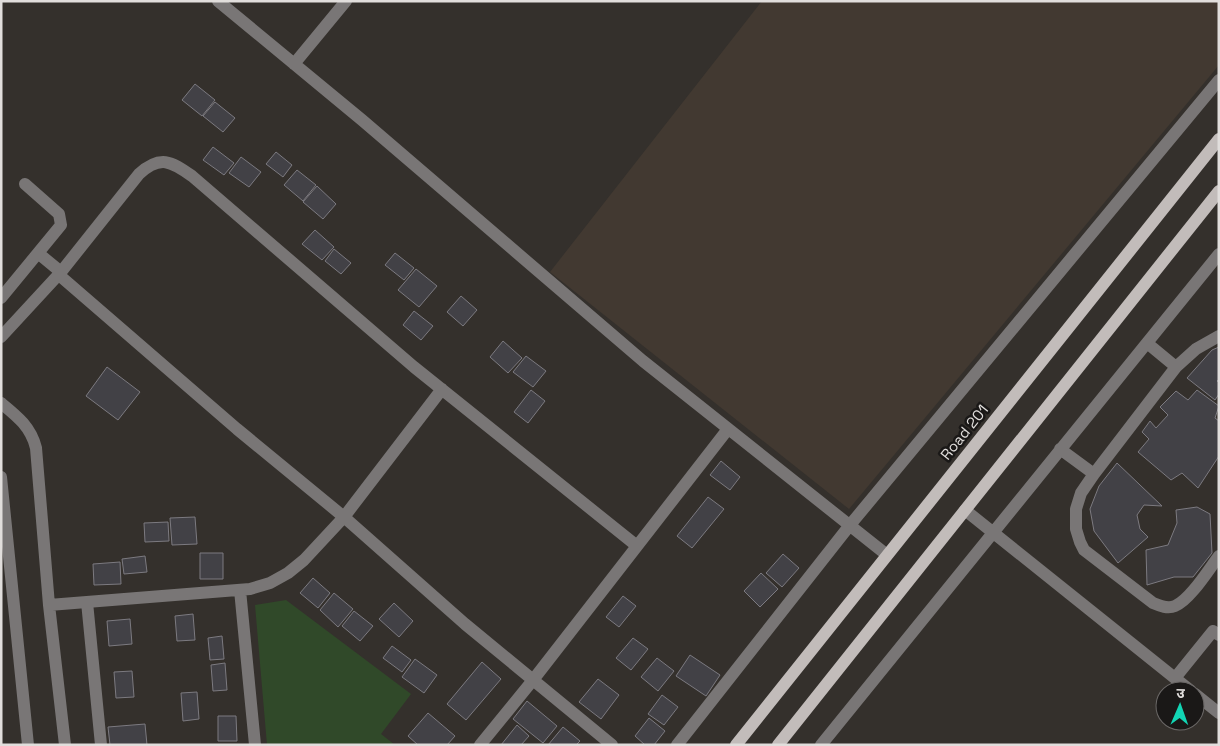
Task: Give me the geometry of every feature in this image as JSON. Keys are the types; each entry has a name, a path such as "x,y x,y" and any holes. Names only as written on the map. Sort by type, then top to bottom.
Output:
{"main road":[{"name":"Road 201","path":"736,745 1219,139"},
{"path":"778,745 1219,191"}],"street":[{"path":"218,1 643,360 887,555"},
{"path":"294,64 346,1"},
{"path":"677,745 850,525 1219,80"},
{"path":"1,337 60,274 139,174 155,162 168,162 192,176 442,389 637,546"},
{"path":"1,298 61,225 60,218 25,184"},
{"path":"38,253 237,429 344,517 465,624 612,745"},
{"path":"821,745 1219,254"},
{"path":"1219,336 1196,349 1176,367 1094,474 1081,493 1076,509 1076,529 1084,550 1162,608 1175,607 1186,598 1219,556"},
{"path":"1147,342 1176,367"},
{"path":"49,606 240,590 270,583 288,573 304,560 344,517 442,389"},
{"path":"1,403 22,421 31,432 36,448 49,606 65,745"},
{"path":"480,745 533,680 728,428"},
{"path":"1060,449 1094,474"},
{"path":"1,477 28,745"},
{"path":"965,510 1179,681"},
{"path":"240,590 255,745"},
{"path":"87,602 101,745"},
{"path":"1175,678 1217,630"},
{"path":"1205,702 1219,713"}],"shaded area":[{"path":"762,1 1219,1 1219,65 849,509 550,272"}],"green space":[{"path":"286,600 411,694 381,734 395,745 267,745 255,605"}],"building":[{"path":"195,84 215,100 202,116 182,100"},
{"path":"215,102 235,118 223,132 203,116"},
{"path":"213,147 234,163 224,175 203,160"},
{"path":"276,152 292,165 283,177 266,164"},
{"path":"241,157 261,172 249,187 229,173"},
{"path":"297,170 316,185 303,201 284,185"},
{"path":"317,186 336,204 323,219 303,202"},
{"path":"315,230 334,247 322,260 302,244"},
{"path":"334,249 351,263 341,274 325,261"},
{"path":"395,253 414,268 404,280 385,265"},
{"path":"416,269 437,286 419,307 398,290"},
{"path":"461,296 477,310 463,326 447,312"},
{"path":"414,311 433,326 421,340 403,325"},
{"path":"503,341 522,358 508,373 490,357"},
{"path":"1219,347 1219,379 1217,381 1219,383 1219,394 1215,400 1187,378 1212,350"},
{"path":"526,356 546,371 533,387 513,372"},
{"path":"107,367 140,392 118,420 86,396"},
{"path":"531,390 545,401 528,423 514,412"},
{"path":"1197,390 1219,406 1215,418 1219,421 1219,456 1198,488 1182,473 1171,480 1138,452 1149,439 1142,432 1150,421 1156,428 1168,415 1160,407 1176,391 1188,400"},
{"path":"721,461 740,477 730,490 710,475"},
{"path":"1117,463 1162,506 1144,505 1137,515 1140,529 1148,537 1118,563 1094,531 1090,509 1099,486"},
{"path":"708,497 724,509 692,548 677,536"},
{"path":"1197,507 1210,514 1212,553 1193,577 1174,577 1147,585 1146,550 1168,545 1177,523 1176,510"},
{"path":"195,517 197,544 172,545 170,518"},
{"path":"168,522 169,541 145,542 144,523"},
{"path":"200,553 223,553 223,579 200,579"},
{"path":"783,554 799,568 782,587 766,573"},
{"path":"145,556 147,572 124,574 122,559"},
{"path":"120,562 121,584 94,585 93,564"},
{"path":"761,573 778,589 760,607 744,591"},
{"path":"313,578 330,593 318,608 300,593"},
{"path":"334,593 353,609 338,627 320,610"},
{"path":"623,596 636,606 619,627 606,617"},
{"path":"394,603 413,621 399,637 379,619"},
{"path":"354,611 373,626 360,641 342,626"},
{"path":"193,614 195,640 177,641 175,616"},
{"path":"130,619 132,644 109,646 107,621"},
{"path":"222,636 224,659 210,660 208,638"},
{"path":"633,638 648,649 631,670 616,658"},
{"path":"392,646 411,660 402,672 383,658"},
{"path":"690,655 720,675 706,696 676,676"},
{"path":"657,658 674,671 658,691 641,677"},
{"path":"415,659 437,675 424,693 402,677"},
{"path":"482,662 501,679 466,720 447,704"},
{"path":"225,663 227,690 213,691 211,665"},
{"path":"132,671 134,697 116,698 114,672"},
{"path":"598,679 619,695 601,719 579,702"},
{"path":"197,692 199,719 183,721 181,693"},
{"path":"662,695 678,707 664,725 648,714"},
{"path":"527,701 557,726 543,743 513,719"},
{"path":"428,713 455,736 447,745 418,745 408,736"},
{"path":"218,716 236,716 237,741 218,741"},
{"path":"649,718 665,731 654,745 645,745 635,736"},
{"path":"145,724 147,745 110,745 108,727"},
{"path":"517,725 529,736 521,745 501,745"},
{"path":"563,727 580,741 576,745 548,745"}]}
